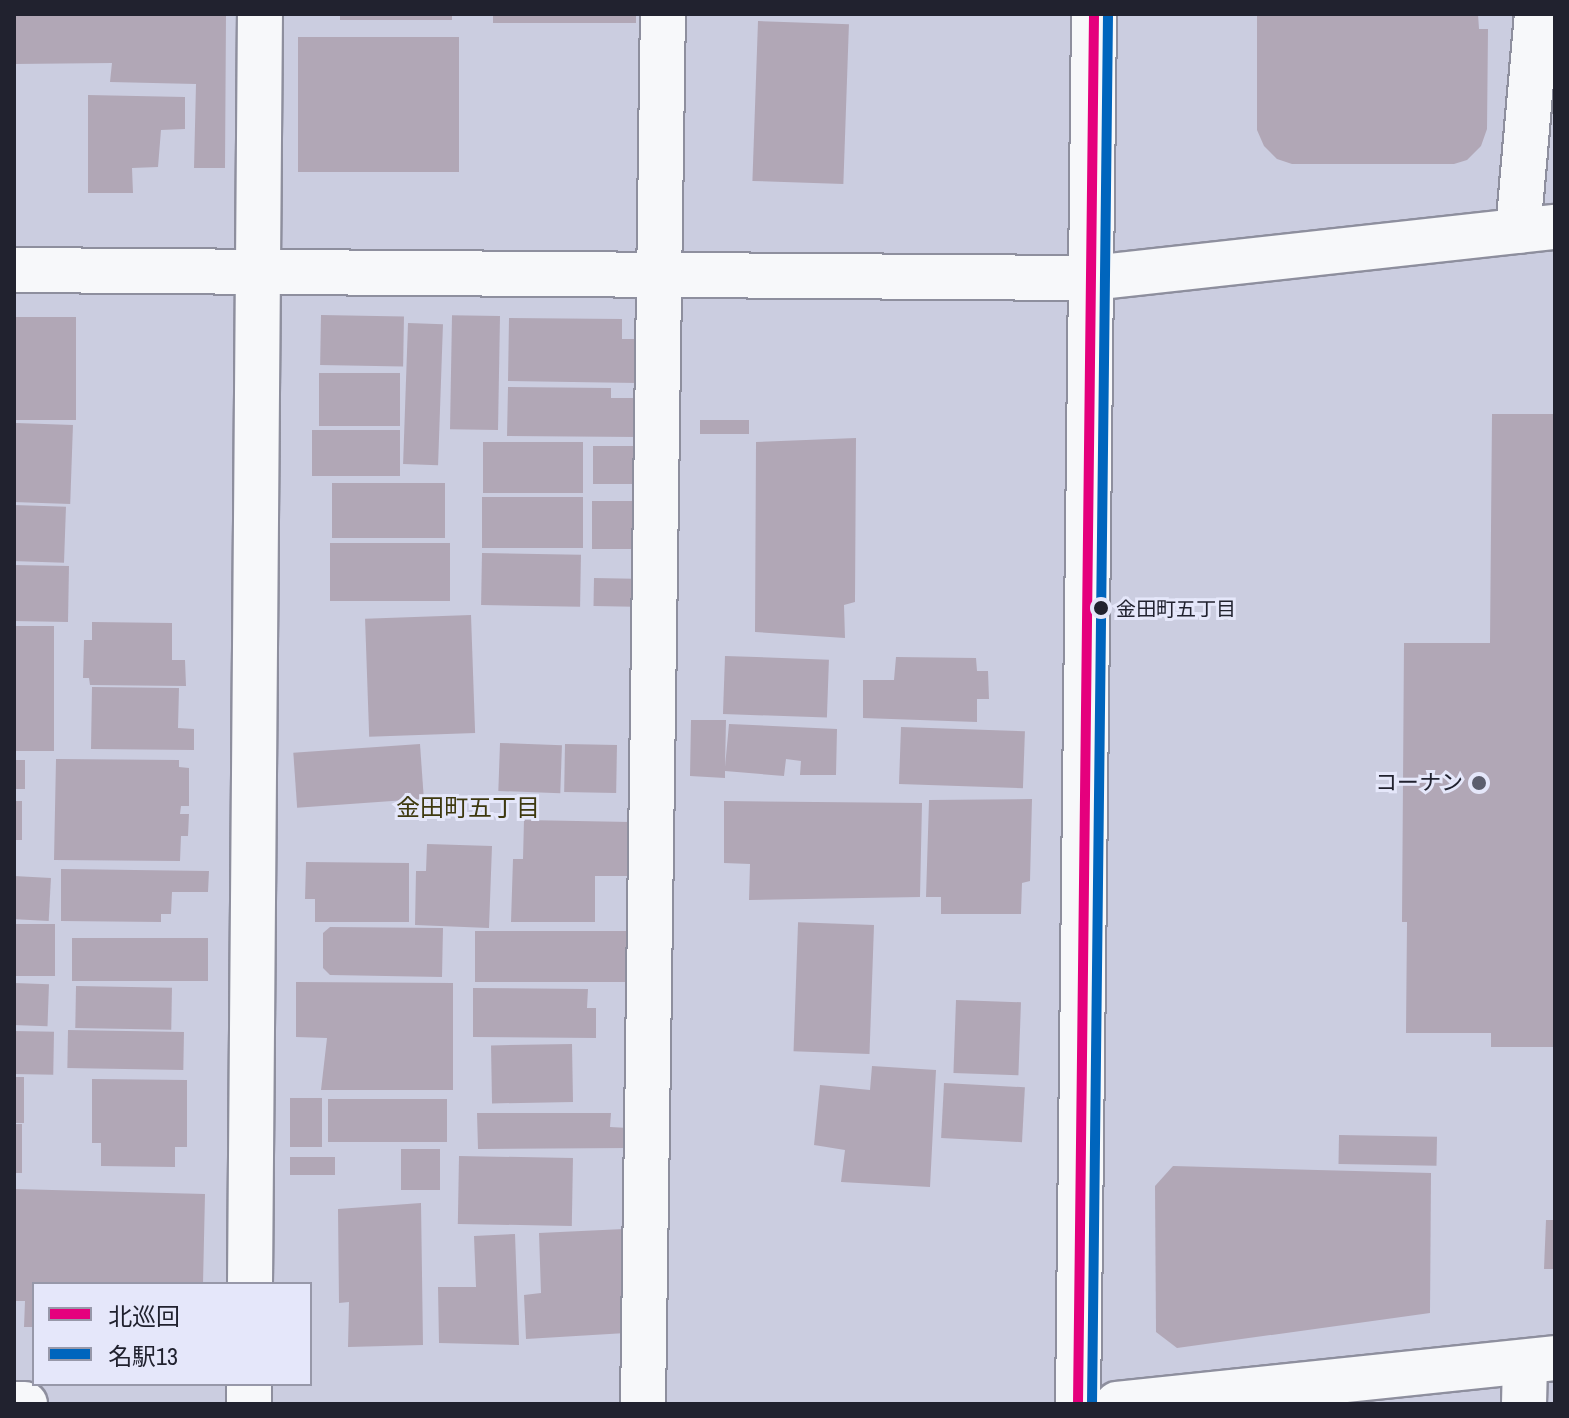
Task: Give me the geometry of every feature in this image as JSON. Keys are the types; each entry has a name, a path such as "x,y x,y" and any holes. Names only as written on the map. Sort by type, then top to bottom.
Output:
{"street":[{"path":"250,1282 260,14"},
{"path":"643,1404 662,275 663,14"},
{"path":"1078,1404 1094,14"},
{"path":"14,270 1092,278 1537,229 1537,14"},
{"path":"1117,1404 1535,1375"},
{"path":"14,1404 25,1404"}],"building":[{"path":"14,14 226,14 225,168 194,168 196,84 110,82 112,63 14,64"},
{"path":"340,14 452,14 452,20 340,20"},
{"path":"493,14 636,14 636,23 493,23"},
{"path":"1257,14 1478,14 1479,29 1488,29 1487,129 1481,146 1467,160 1454,164 1292,164 1277,159 1264,146 1257,130"},
{"path":"758,21 849,24 843,184 752,181"},
{"path":"298,37 459,37 459,172 298,172"},
{"path":"88,95 185,97 185,129 161,130 158,167 132,168 133,193 88,193"},
{"path":"321,315 404,316 403,366 320,365"},
{"path":"452,315 500,316 498,430 450,429"},
{"path":"14,317 76,317 76,420 14,420"},
{"path":"509,318 622,319 622,339 638,339 637,383 508,381"},
{"path":"408,323 443,324 438,465 403,464"},
{"path":"319,373 400,373 400,426 319,426"},
{"path":"508,387 611,388 611,398 637,398 637,437 507,436"},
{"name":"コーナン","path":"1492,414 1555,414 1555,1047 1491,1047 1491,1033 1406,1033 1407,922 1402,922 1404,643 1490,643"},
{"path":"700,420 749,420 749,434 700,434"},
{"path":"16,423 73,425 70,504 14,502"},
{"path":"312,430 400,430 400,476 312,476"},
{"path":"856,438 855,602 844,605 845,638 755,632 756,442"},
{"path":"483,442 583,442 583,493 483,493"},
{"path":"593,446 636,446 636,484 593,484"},
{"path":"332,483 445,483 445,538 332,538"},
{"path":"482,497 583,497 583,548 482,548"},
{"path":"592,501 635,501 635,549 592,549"},
{"path":"14,505 66,507 64,563 14,561"},
{"path":"330,543 450,543 450,601 330,601"},
{"path":"482,553 581,555 580,607 481,605"},
{"path":"14,565 69,566 68,622 14,621"},
{"path":"594,578 634,579 634,607 594,606"},
{"path":"471,615 475,733 369,737 365,619"},
{"path":"92,622 172,623 172,660 185,660 186,686 90,685 89,678 83,678 84,640 92,640"},
{"path":"14,626 54,626 54,751 14,751"},
{"path":"725,656 829,660 827,718 723,714"},
{"path":"896,657 976,658 977,671 988,671 989,699 977,699 977,722 863,718 863,680 894,680"},
{"path":"92,687 179,688 178,728 194,729 194,750 91,749"},
{"path":"691,720 726,720 725,767 729,724 837,729 836,775 800,775 801,761 786,759 784,776 725,771 725,778 690,776"},
{"path":"901,727 1025,731 1023,788 899,784"},
{"path":"500,743 562,745 560,793 498,791"},
{"path":"420,744 424,799 297,808 293,753"},
{"path":"565,744 617,745 616,793 564,792"},
{"path":"56,759 179,760 179,767 189,768 189,806 181,806 180,814 189,814 188,836 181,836 180,861 54,860"},
{"path":"14,760 25,760 25,789 14,789"},
{"path":"1032,799 1030,881 1022,883 1021,914 941,914 941,897 926,897 929,800"},
{"path":"14,801 22,801 22,840 14,840"},
{"path":"724,801 922,803 920,897 749,900 750,864 724,863"},
{"path":"524,820 630,822 628,876 595,876 595,922 511,922 513,859 523,859"},
{"path":"427,844 492,846 489,928 415,925 416,871 426,871"},
{"path":"306,862 409,863 409,922 315,922 315,899 305,899"},
{"path":"61,869 209,871 208,892 172,892 171,914 161,914 161,922 61,921"},
{"path":"14,876 51,878 49,921 14,919"},
{"path":"798,922 874,925 869,1054 794,1051"},
{"path":"14,924 55,924 55,976 14,976"},
{"path":"330,927 443,928 442,977 330,975 323,968 323,933"},
{"path":"475,931 628,931 628,982 475,982"},
{"path":"72,938 208,938 208,981 72,981"},
{"path":"296,982 453,983 453,1090 321,1090 327,1038 296,1037"},
{"path":"14,983 49,984 48,1026 14,1025"},
{"path":"76,986 172,988 171,1030 75,1028"},
{"path":"473,988 588,989 587,1008 596,1008 596,1038 473,1037"},
{"path":"956,1000 1021,1002 1018,1075 953,1073"},
{"path":"68,1030 184,1032 183,1070 67,1068"},
{"path":"14,1031 54,1032 53,1075 14,1074"},
{"path":"572,1044 573,1102 492,1103 491,1045"},
{"path":"872,1066 936,1070 930,1187 841,1182 845,1150 814,1145 820,1085 870,1090"},
{"path":"14,1077 24,1077 24,1123 14,1123"},
{"path":"92,1079 187,1080 187,1147 175,1147 175,1167 101,1166 101,1143 92,1143"},
{"path":"944,1083 1025,1087 1022,1142 941,1138"},
{"path":"290,1098 322,1098 322,1147 290,1147"},
{"path":"328,1099 447,1099 447,1142 328,1142"},
{"path":"477,1113 611,1113 610,1127 629,1128 629,1148 478,1149"},
{"path":"14,1124 22,1124 22,1173 14,1173"},
{"path":"1339,1135 1437,1137 1436,1166 1338,1164"},
{"path":"401,1149 440,1149 440,1190 401,1190"},
{"path":"459,1156 573,1158 572,1226 458,1224"},
{"path":"290,1157 335,1157 335,1175 290,1175"},
{"path":"1173,1166 1431,1173 1430,1313 1177,1348 1156,1332 1155,1186"},
{"path":"14,1189 205,1194 203,1282 32,1282 32,1327 24,1327 25,1301 14,1301"},
{"path":"421,1203 423,1345 348,1347 349,1302 339,1303 338,1209"},
{"path":"1546,1220 1555,1220 1555,1269 1544,1269"},
{"path":"624,1229 626,1333 526,1339 524,1295 541,1293 539,1233"},
{"path":"515,1234 519,1345 439,1343 438,1287 476,1287 474,1236"}],"transit line":[{"name":"北巡回","path":"1078,1404 1094,14"},
{"name":"名駅13","path":"1092,1404 1108,14"}],"place":[{"name":"金田町五丁目","path":"1101,608"},
{"name":"コーナン","path":"1479,783"}],"district":[{"name":"金田町五丁目","path":"468,808"}]}
